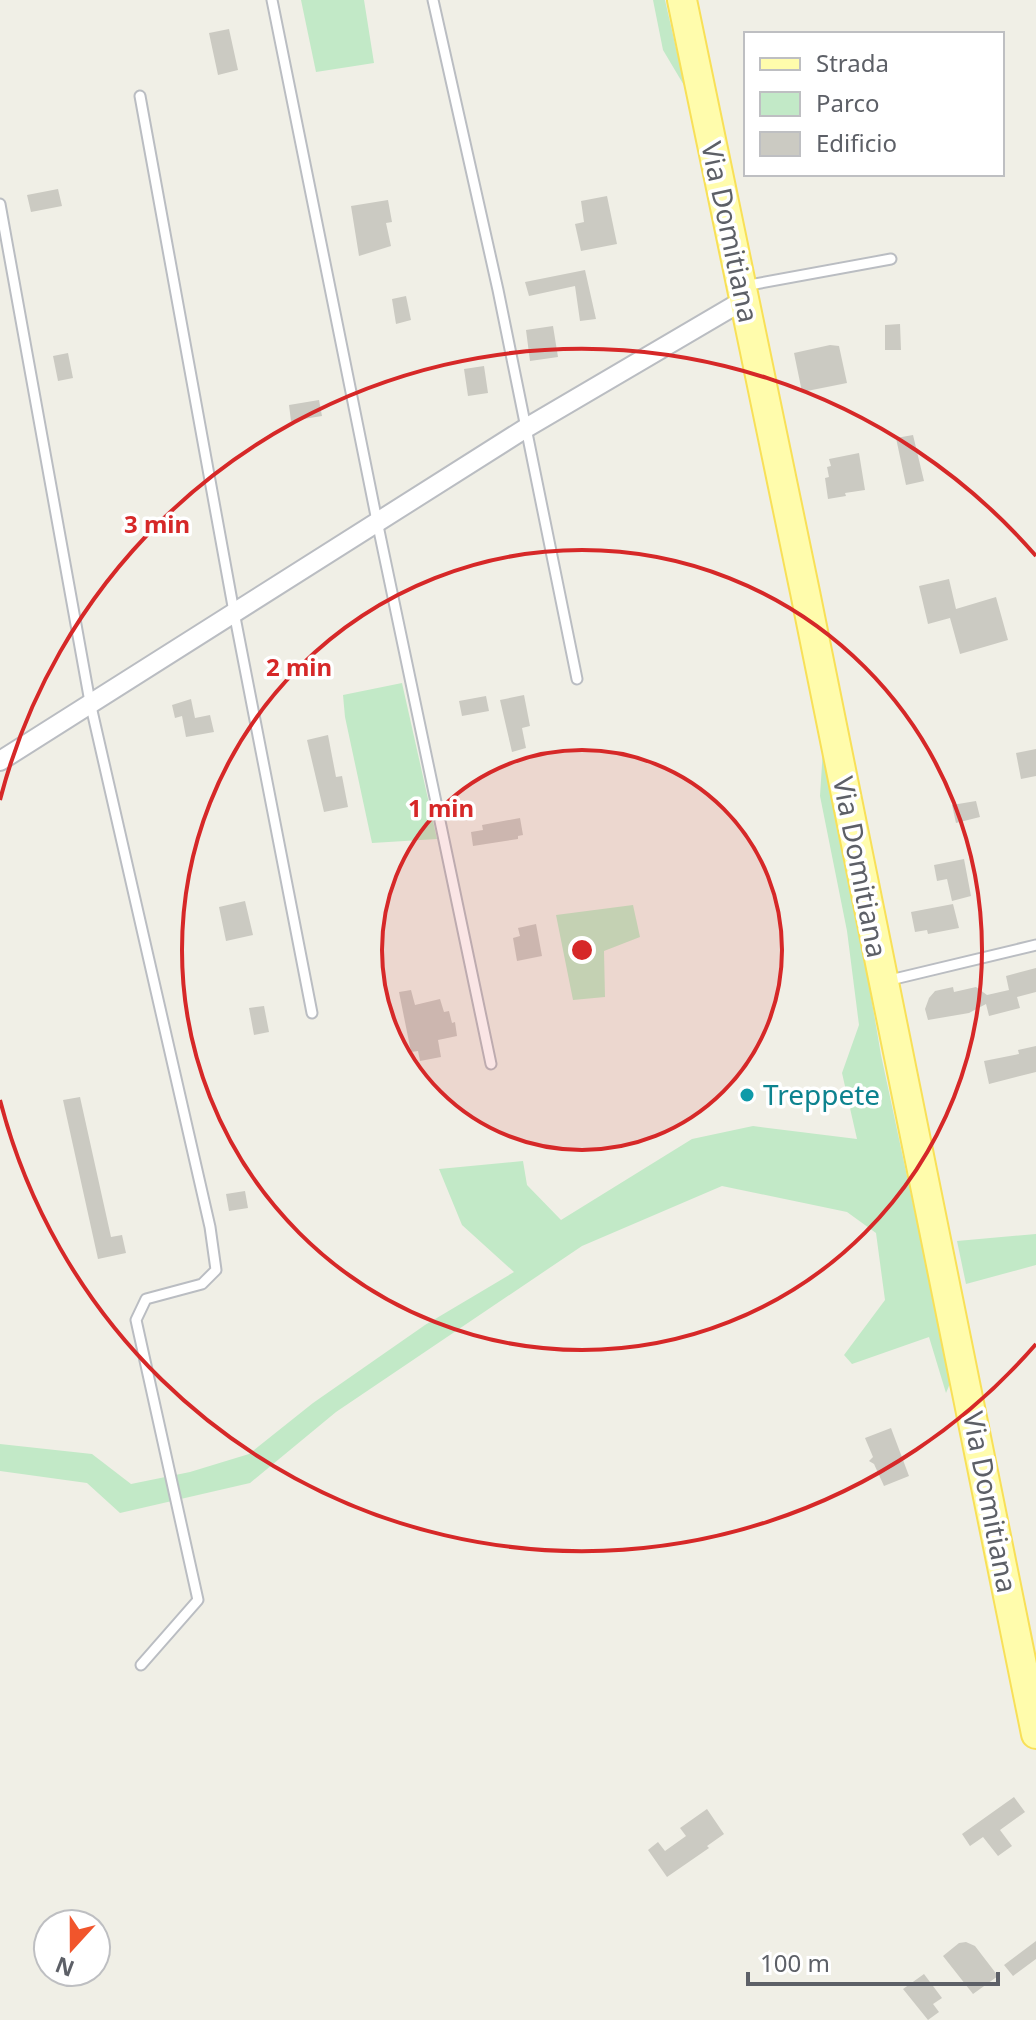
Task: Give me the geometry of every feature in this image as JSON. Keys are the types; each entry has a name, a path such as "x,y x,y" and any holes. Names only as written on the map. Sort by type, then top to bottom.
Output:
{"main road":[{"name":"Via Domitiana","path":"682,0 1036,1734"}],"street":[{"path":"0,761 742,293"}],"lane":[{"path":"272,0 491,1064"},
{"path":"433,0 577,679"},
{"path":"140,96 234,612 312,1013"},
{"path":"0,204 90,702 206,1212 216,1270 202,1284 146,1299 136,1320 198,1600 141,1665"},
{"path":"742,293 891,259"},
{"path":"883,982 1036,945"}],"green space":[{"path":"301,0 364,0 374,63 316,72"},
{"path":"653,0 665,0 685,87 663,50"},
{"path":"402,683 437,839 372,843 343,695"},
{"path":"823,749 844,837 881,1055 951,1381 946,1393 929,1337 852,1364 844,1355 885,1300 876,1233 847,1212 722,1186 582,1246 336,1412 250,1483 120,1513 87,1483 0,1471 0,1444 92,1454 131,1484 190,1472 249,1454 313,1403 425,1325 514,1272 462,1225 439,1169 523,1161 527,1185 561,1220 692,1139 753,1126 857,1139 842,1073 859,1025 847,931 820,796"},
{"path":"633,905 640,937 604,951 605,997 573,1000 556,915"},
{"path":"1036,1234 1036,1265 966,1284 957,1241"}],"building":[{"path":"229,29 238,70 218,75 209,33"},
{"path":"58,189 62,206 31,212 27,195"},
{"path":"607,196 617,244 581,251 575,224 584,222 581,201"},
{"path":"388,200 392,222 386,223 391,246 359,256 351,206"},
{"path":"585,270 596,319 580,321 575,286 529,296 525,282"},
{"path":"406,296 411,320 396,324 392,299"},
{"path":"900,324 901,350 885,350 885,325"},
{"path":"553,326 558,357 530,361 526,330"},
{"path":"839,346 847,383 802,392 794,353"},
{"path":"68,353 73,378 58,381 53,356"},
{"path":"484,366 488,393 468,396 464,369"},
{"path":"319,400 322,416 291,421 289,405"},
{"path":"913,435 924,481 906,485 896,438"},
{"path":"859,453 865,490 828,499 825,478 829,477 829,459"},
{"path":"949,579 956,609 996,597 1008,640 960,654 950,618 928,624 919,586"},
{"path":"524,695 530,726 522,728 526,748 512,752 500,700"},
{"path":"486,696 489,711 462,716 459,701"},
{"path":"191,699 195,718 210,715 214,732 186,737 182,716 175,718 172,705"},
{"path":"328,735 336,777 342,776 348,807 324,812 307,740"},
{"path":"1036,749 1036,776 1021,779 1016,753"},
{"path":"976,801 980,817 956,823 952,805"},
{"path":"520,818 523,835 518,839 473,846 471,832 483,830 482,825"},
{"path":"964,859 971,896 952,901 947,879 937,881 934,865"},
{"path":"245,901 253,935 226,941 219,907"},
{"path":"953,904 959,928 928,934 927,930 915,932 911,912"},
{"path":"536,924 542,956 517,961 513,938 520,936 518,928"},
{"path":"1036,968 1036,992 1017,997 1020,1008 989,1016 986,1004 969,1013 928,1020 925,1009 935,991 953,987 954,992 976,987 987,995 1009,990 1006,976"},
{"path":"411,990 415,1005 440,999 444,1012 449,1011 452,1023 455,1022 457,1036 438,1040 441,1057 420,1061 418,1051 411,1052 399,992"},
{"path":"264,1006 269,1032 254,1035 249,1008"},
{"path":"1036,1046 1036,1072 989,1084 984,1061 1019,1054 1018,1050"},
{"path":"80,1097 111,1237 122,1235 126,1253 98,1259 63,1100"},
{"path":"245,1191 248,1208 229,1211 226,1194"},
{"path":"891,1428 909,1476 884,1486 874,1464 869,1461 873,1457 865,1438"},
{"path":"1014,1797 1025,1812 1000,1830 1012,1846 998,1856 983,1837 970,1846 962,1834"},
{"path":"707,1809 724,1834 667,1877 648,1850 658,1842 665,1851 686,1836 680,1828"},
{"path":"1036,1941 1036,1959 1013,1976 1004,1965"},
{"path":"959,1943 975,1946 998,1976 973,1994 943,1956"},
{"path":"924,1974 942,1998 933,2004 939,2012 928,2020 903,1989"}],"place":[{"name":"Treppete","path":"747,1095"}]}
